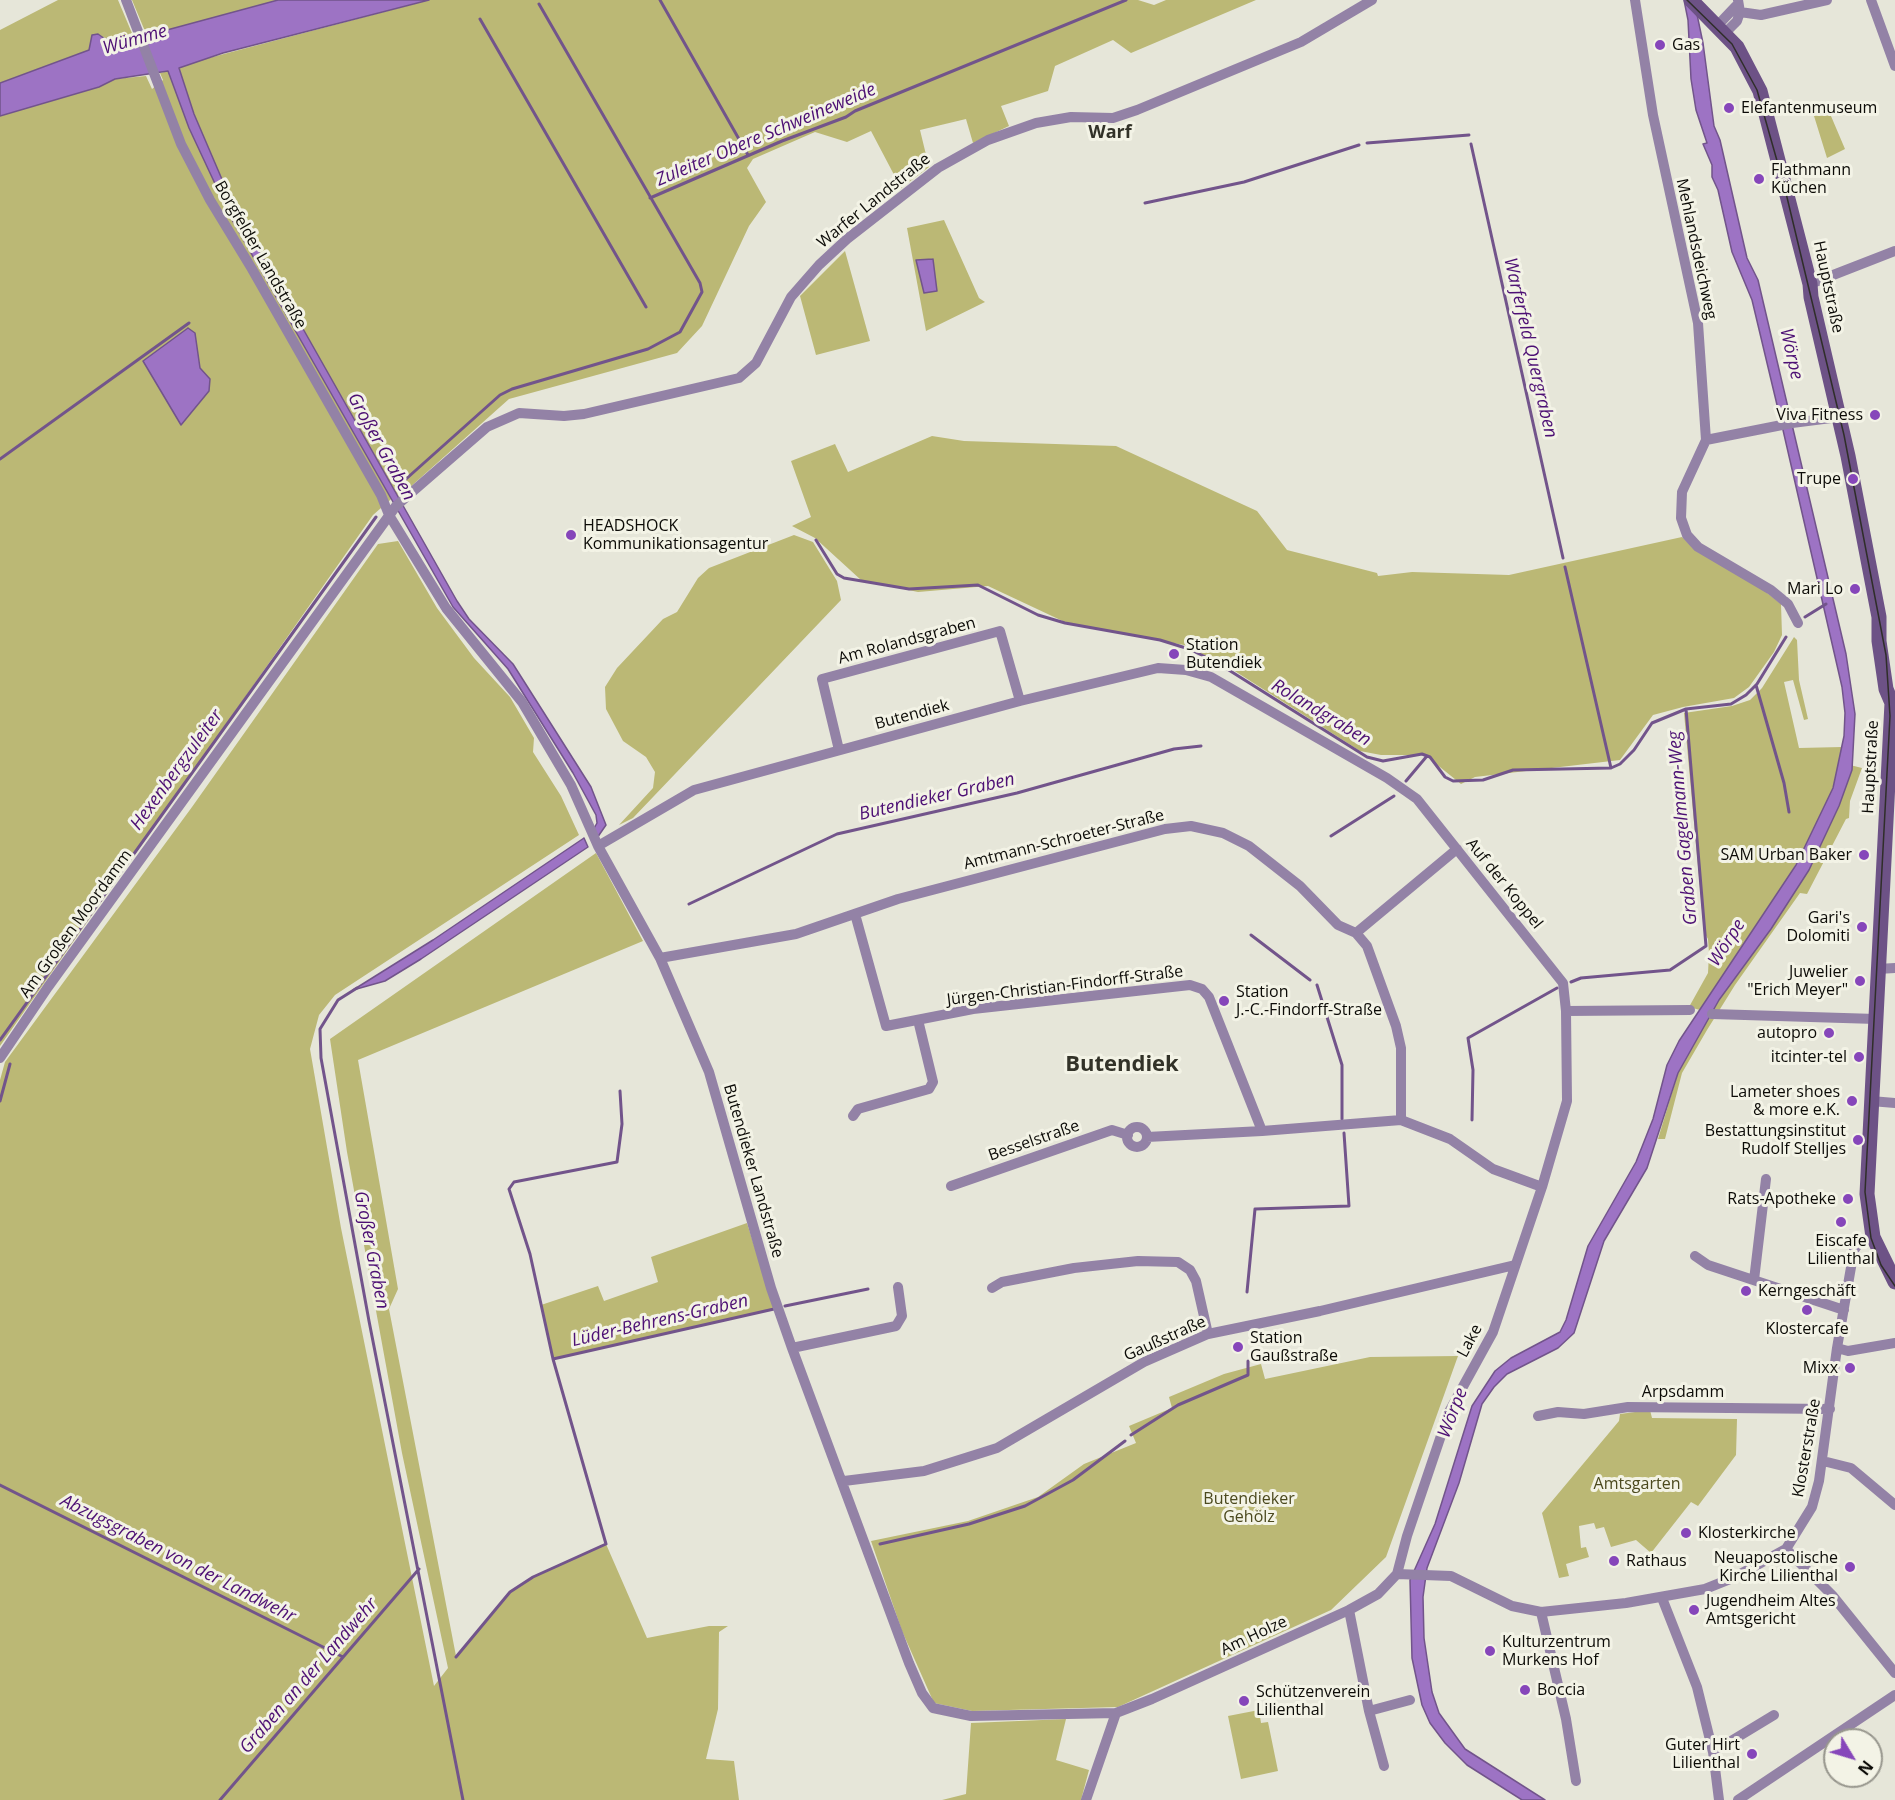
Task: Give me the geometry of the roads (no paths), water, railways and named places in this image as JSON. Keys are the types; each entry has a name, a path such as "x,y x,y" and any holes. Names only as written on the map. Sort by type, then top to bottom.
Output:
{"street":[{"name":"Borgfelder Landstraße","path":"126,0 181,144 210,200 381,495 396,507"},
{"name":"Warfer Landstraße","path":"396,507 477,435 507,416 519,413 564,416 584,414 739,378 756,363 791,297 819,265 926,176 988,140 1036,123 1071,117 1113,118 1137,110 1301,42 1372,0"},
{"name":"Mehlandsdeichweg","path":"1635,0 1653,115 1698,323 1706,440 1682,492 1681,518 1687,535 1698,547 1748,574 1788,604 1798,623"},
{"path":"1721,29 1737,6 1764,15 1827,0"},
{"path":"1871,0 1895,66"},
{"name":"Hauptstraße","path":"1694,3 1721,29 1743,57 1760,91 1810,284 1879,617 1879,641 1886,689 1894,704 1889,901 1878,969 1867,1194 1873,1237 1895,1282"},
{"path":"1810,284 1895,252"},
{"path":"1706,440 1787,424 1839,417"},
{"name":"Butendieker Landstraße","path":"396,507 452,618 497,669 522,702 571,785 598,846 660,958 709,1072 771,1288 922,1693 933,1708 971,1716 1116,1713"},
{"name":"Am Großen Moordamm","path":"0,1058 48,987 396,507"},
{"name":"Am Rolandsgraben","path":"839,750 822,679 1000,631 1020,701"},
{"name":"Butendiek","path":"598,846 694,790 1020,701 1158,668 1186,670 1211,677 1245,694"},
{"name":"Auf der Koppel","path":"1245,694 1402,787 1417,799 1563,983 1566,1011 1567,1101 1542,1187"},
{"name":"Amtmann-Schroeter-Straße","path":"660,958 796,934 898,899 1131,837 1191,826 1223,833 1249,846 1300,886 1338,925 1356,933"},
{"path":"1401,1120 1401,1048 1396,1026 1367,946 1356,933 1457,849"},
{"name":"Jürgen-Christian-Findorff-Straße","path":"855,914 886,1026 1041,1000 1190,985 1202,989 1209,997 1262,1131"},
{"path":"1878,969 1895,968"},
{"path":"1566,1011 1690,1010"},
{"path":"1712,1014 1876,1018"},
{"path":"853,1116 858,1109 929,1089 933,1082 918,1020"},
{"path":"1871,1101 1895,1103"},
{"path":"1262,1131 1401,1120 1450,1139 1493,1169 1542,1187"},
{"name":"Besselstraße","path":"951,1186 1112,1130 1128,1135 1132,1129 1139,1128 1147,1137 1262,1131"},
{"path":"1754,1280 1766,1179"},
{"name":"Lake","path":"1403,1574 1407,1536 1449,1412 1493,1332 1542,1187"},
{"name":"Klosterstraße","path":"1403,1574 1451,1576 1512,1606 1541,1612 1662,1598 1722,1583 1786,1549 1812,1508 1823,1461 1837,1348 1854,1250 1859,1243 1873,1237"},
{"path":"1695,1256 1708,1265 1844,1310"},
{"path":"992,1288 1002,1282 1074,1268 1138,1262 1178,1262 1190,1270 1196,1281 1208,1334"},
{"name":"Gaußstraße","path":"844,1481 924,1472 997,1448 1144,1362 1208,1334 1320,1311 1515,1265"},
{"path":"792,1348 896,1326 902,1316 898,1287"},
{"path":"1837,1348 1848,1351 1895,1343"},
{"name":"Arpsdamm","path":"1538,1416 1558,1412 1584,1414 1628,1407 1830,1409"},
{"path":"1823,1461 1851,1468 1895,1505"},
{"path":"1786,1549 1832,1595 1895,1673"},
{"name":"Am Holze","path":"1116,1713 1349,1611 1378,1594 1403,1574"},
{"path":"1662,1598 1670,1623 1681,1640 1697,1687 1713,1752 1719,1800"},
{"path":"1349,1611 1369,1711 1384,1767"},
{"path":"1541,1612 1566,1719 1576,1781"},
{"path":"1738,1800 1895,1695"},
{"path":"1369,1711 1410,1700"},
{"path":"1086,1800 1116,1713"},
{"path":"1713,1752 1774,1715"}],"water":[{"name":"Wümme","path":"278,0 429,0 223,53 179,68 194,114 233,205 457,601 469,619 513,664 591,787 606,825 597,838 593,830 597,823 596,815 573,773 508,669 453,607 231,218 189,128 168,71 115,79 99,87 0,116 0,83 89,50 92,35 98,34 105,39 141,37"},
{"path":"1684,0 1694,0 1703,43 1714,126 1720,140 1747,258 1758,280 1846,654 1855,714 1852,770 1839,806 1809,870 1771,929 1719,1000 1678,1073 1647,1168 1604,1241 1574,1333 1558,1348 1507,1374 1482,1404 1459,1483 1427,1568 1423,1597 1424,1638 1432,1692 1439,1713 1465,1749 1545,1800 1522,1800 1467,1765 1445,1743 1430,1723 1422,1705 1412,1658 1410,1580 1435,1524 1472,1406 1495,1371 1511,1358 1560,1332 1566,1320 1588,1246 1636,1162 1653,1119 1667,1065 1679,1041 1796,865 1833,788 1844,736 1845,713 1842,687 1783,430 1752,300 1732,252 1718,190 1712,177 1712,165 1703,144 1707,143 1696,110 1691,79 1688,20"},
{"path":"933,259 937,291 924,293 916,260"},
{"path":"188,328 195,333 200,368 210,379 209,391 181,425 143,361"},
{"path":"584,838 588,847 421,959 385,981 353,990 433,940"}],"waterway":[{"path":"660,0 748,155"},
{"name":"Zuleiter Obere Schweineweide","path":"650,198 782,141 846,117 855,111 1126,0"},
{"name":"Zuleiter Obere Schweineweide","path":"406,479 500,395 512,389 648,349 680,332 702,292 700,283 539,4"},
{"path":"480,19 646,307"},
{"name":"Warferfeld Quergraben","path":"1367,143 1469,135"},
{"name":"Warferfeld Quergraben","path":"1471,144 1563,558"},
{"name":"Warferfeld Quergraben","path":"1145,203 1244,182 1359,145"},
{"path":"0,459 189,323"},
{"name":"Hexenbergzuleiter","path":"0,1040 376,517"},
{"name":"Rolandgraben","path":"816,540 837,574 844,578 909,589 978,585 1038,615 1065,623 1160,640 1189,649 1216,662 1367,757 1383,761 1422,754 1430,757 1445,777 1453,781 1483,780 1513,770 1611,768 1620,764 1634,750 1652,723 1686,709 1731,704 1746,695 1757,684 1786,637"},
{"name":"Warferfeld Quergraben","path":"1565,567 1611,768"},
{"name":"Rolandgraben","path":"1805,617 1826,604"},
{"path":"1756,685 1784,783 1789,812"},
{"name":"Graben Gagelmann-Weg","path":"1571,982 1581,978 1670,970 1706,946 1686,709"},
{"name":"Butendieker Graben","path":"689,904 837,834 1017,793 1174,749 1201,746"},
{"path":"1406,781 1427,756"},
{"path":"1331,836 1394,796"},
{"path":"1251,935 1310,980"},
{"path":"1317,985 1342,1065 1342,1119"},
{"name":"Großer Graben","path":"357,988 338,1000 320,1029 321,1058 369,1321 463,1800"},
{"name":"Graben Gagelmann-Weg","path":"1472,1120 1473,1070 1468,1038 1557,988"},
{"name":"Abzugsgraben von der Landwehr","path":"0,1101 10,1064"},
{"name":"Lüder-Behrens-Graben","path":"620,1091 622,1124 617,1162 514,1182 509,1189 530,1254 553,1359 774,1309"},
{"path":"1247,1292 1255,1209 1349,1206 1344,1133"},
{"name":"Lüder-Behrens-Graben","path":"785,1306 868,1289"},
{"path":"456,1657 510,1592 533,1577 606,1544 553,1359"},
{"path":"1131,1435 1178,1405 1248,1375 1248,1361"},
{"path":"880,1544 969,1524 1025,1506 1073,1480 1125,1441"},
{"name":"Abzugsgraben von der Landwehr","path":"0,1485 343,1657"},
{"name":"Graben an der Landwehr","path":"220,1800 419,1569"}],"tram line":[{"path":"1687,0 1732,44 1757,90 1785,189 1844,435 1886,655 1890,716 1865,1192 1871,1238 1881,1265 1895,1286"}],"place":[{"name":"Gas","path":"1660,45"},
{"name":"Elefantenmuseum","path":"1729,108"},
{"name":"Flathmann Küchen","path":"1759,179"},
{"name":"Viva Fitness","path":"1875,415"},
{"name":"Trupe","path":"1853,479"},
{"name":"HEADSHOCK Kommunikationsagentur","path":"571,535"},
{"name":"Mari Lo","path":"1855,589"},
{"name":"Station Butendiek","path":"1174,654"},
{"name":"SAM Urban Baker","path":"1864,855"},
{"name":"Gari's Dolomiti","path":"1862,927"},
{"name":"Juwelier \"Erich Meyer\"","path":"1860,981"},
{"name":"Station J.-C.-Findorff-Straße","path":"1224,1001"},
{"name":"autopro","path":"1829,1033"},
{"name":"itcinter-tel","path":"1859,1057"},
{"name":"Lameter shoes & more e.K.","path":"1852,1101"},
{"name":"Bestattungsinstitut Rudolf Stelljes","path":"1858,1140"},
{"name":"Rats-Apotheke","path":"1848,1199"},
{"name":"Eiscafe Lilienthal","path":"1841,1222"},
{"name":"Kerngeschäft","path":"1746,1291"},
{"name":"Klostercafe","path":"1807,1310"},
{"name":"Station Gaußstraße","path":"1238,1347"},
{"name":"Mixx","path":"1850,1368"},
{"name":"Klosterkirche","path":"1686,1533"},
{"name":"Rathaus","path":"1614,1561"},
{"name":"Neuapostolische Kirche Lilienthal","path":"1850,1567"},
{"name":"Jugendheim Altes Amtsgericht","path":"1694,1610"},
{"name":"Kulturzentrum Murkens Hof","path":"1490,1651"},
{"name":"Boccia","path":"1525,1690"},
{"name":"Schützenverein Lilienthal","path":"1244,1701"},
{"name":"Guter Hirt Lilienthal","path":"1752,1754"}],"district":[{"name":"Warf","path":"1110,133"},
{"name":"Butendiek","path":"1122,1065"}],"water label":[{"name":"Wörpe","path":"1791,354"},
{"name":"Wörpe","path":"1727,943"},
{"name":"Wörpe","path":"1453,1413"}],"park label":[{"name":"Amtsgarten","path":"1637,1484"},
{"name":"Butendieker Gehölz","path":"1249,1508"}]}
